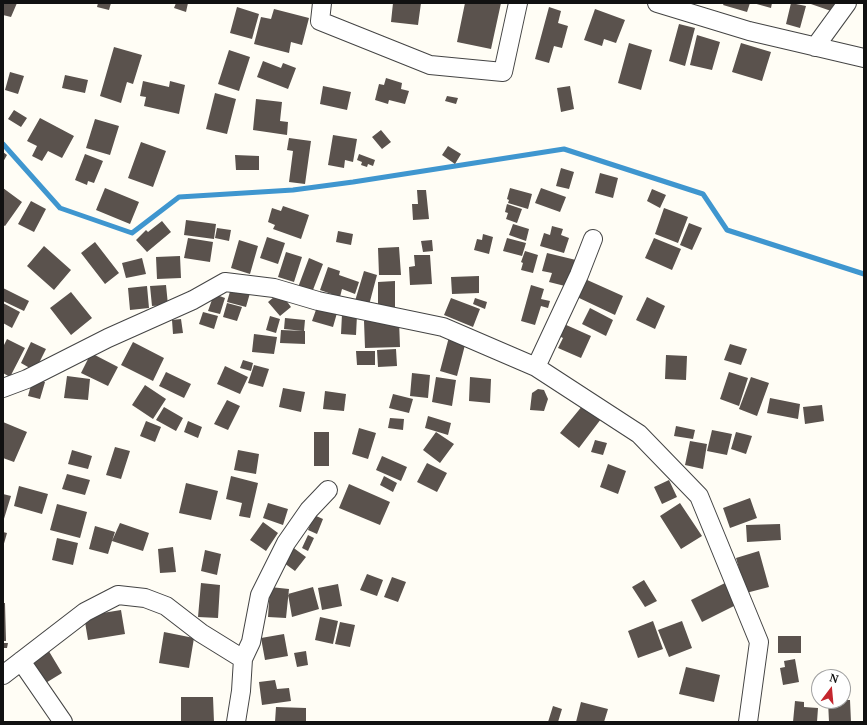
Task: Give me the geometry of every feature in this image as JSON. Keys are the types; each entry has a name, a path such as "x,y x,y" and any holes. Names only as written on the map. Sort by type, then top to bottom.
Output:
{"street":[{"path":"322,3 320,21 430,65 503,72 518,3"},
{"path":"657,3 749,31 864,58"},
{"path":"815,47 848,3"},
{"path":"536,367 579,274 593,239"},
{"path":"3,388 27,379 108,338 194,300 225,282 274,288 318,301 443,327 536,367 639,434 699,496 759,642 748,722"},
{"path":"236,722 241,691 243,659 250,642 260,595 286,543 309,510 328,490"},
{"path":"3,675 85,612 118,595 145,598 166,606 201,633 243,659"},
{"path":"21,661 63,722"}],"building":[{"path":"3,3 17,3 11,17 3,15"},
{"path":"98,3 111,3 109,10 97,7"},
{"path":"176,3 188,3 186,12 174,8"},
{"path":"393,3 421,3 418,25 391,22"},
{"path":"465,3 501,3 491,49 457,42"},
{"path":"724,3 750,3 747,12 723,5"},
{"path":"753,3 772,3 771,8"},
{"path":"791,3 806,6 800,28 786,24"},
{"path":"808,3 837,3 834,12"},
{"path":"237,7 259,14 252,39 230,33"},
{"path":"549,7 561,11 558,23 568,26 562,48 554,46 549,63 535,59"},
{"path":"274,9 309,18 302,45 291,42 289,53 254,44 261,17 271,19"},
{"path":"595,9 625,20 616,43 604,39 602,46 584,40"},
{"path":"679,24 695,28 685,66 669,61"},
{"path":"697,35 720,42 712,70 690,65"},
{"path":"629,43 652,50 641,90 618,83"},
{"path":"741,43 771,52 762,81 732,72"},
{"path":"114,47 142,55 133,84 127,82 121,103 100,96"},
{"path":"229,50 250,57 239,91 218,84"},
{"path":"263,61 281,68 283,63 296,68 288,89 257,77"},
{"path":"10,72 24,76 18,94 5,90"},
{"path":"65,75 88,80 85,93 62,88"},
{"path":"386,78 402,83 401,89 409,91 405,104 389,100 388,104 375,100 379,84 384,85"},
{"path":"143,81 169,87 170,81 185,85 179,114 144,106 146,97 140,96"},
{"path":"323,86 351,92 347,110 320,104"},
{"path":"570,86 574,109 561,112 557,88"},
{"path":"215,93 236,99 227,134 206,129"},
{"path":"447,96 458,98 456,104 445,101"},
{"path":"256,99 282,102 280,121 288,122 287,135 253,130"},
{"path":"14,110 27,118 21,127 8,119"},
{"path":"40,118 74,136 62,158 48,151 42,161 32,156 37,146 27,141"},
{"path":"95,119 119,126 110,155 86,148"},
{"path":"381,130 391,142 382,149 372,137"},
{"path":"333,135 357,139 353,162 345,160 344,168 328,165"},
{"path":"289,138 311,141 305,184 289,182 293,151 287,150"},
{"path":"141,142 166,151 153,187 128,178"},
{"path":"448,146 461,154 455,164 442,155"},
{"path":"3,152 7,155 3,162"},
{"path":"85,154 103,161 94,183 88,181 87,185 75,180"},
{"path":"359,154 375,160 373,166 368,164 367,167 361,165 362,162 357,160"},
{"path":"235,155 259,156 259,170 236,170"},
{"path":"561,168 574,172 569,189 556,186"},
{"path":"600,173 618,178 613,198 595,193"},
{"path":"3,188 22,202 5,226 3,225"},
{"path":"105,188 139,202 130,224 96,210"},
{"path":"510,188 532,194 528,209 508,203 509,200 507,199"},
{"path":"541,188 566,197 560,212 535,203"},
{"path":"652,189 666,195 660,208 647,201"},
{"path":"417,190 426,190 429,219 413,220 412,204 418,204"},
{"path":"31,201 46,209 34,232 18,224"},
{"path":"507,204 522,209 517,223 506,219 508,213 505,212"},
{"path":"283,206 309,215 301,239 273,229 275,225 268,222 272,208 281,211"},
{"path":"664,208 688,217 678,243 655,234"},
{"path":"186,220 216,224 214,239 184,235"},
{"path":"162,221 171,232 147,252 136,240 146,230 148,232"},
{"path":"689,223 702,228 692,250 680,245"},
{"path":"513,224 529,229 526,241 509,235"},
{"path":"552,226 563,229 561,235 569,238 564,253 540,246 544,233 550,235"},
{"path":"217,228 231,230 229,241 215,238"},
{"path":"338,231 353,234 351,245 336,242"},
{"path":"483,234 493,237 489,254 474,250 477,239 482,240"},
{"path":"267,237 285,243 278,264 260,258"},
{"path":"188,238 213,242 210,262 184,258"},
{"path":"507,238 526,243 522,256 503,251"},
{"path":"654,238 681,249 672,270 645,258"},
{"path":"239,240 258,246 250,274 231,268"},
{"path":"432,240 433,251 423,252 421,241"},
{"path":"95,242 119,273 105,284 81,253"},
{"path":"44,246 71,270 54,290 27,266"},
{"path":"399,247 401,275 379,275 378,248"},
{"path":"525,251 538,255 533,273 521,270 523,263 521,262"},
{"path":"286,252 302,257 294,282 278,277"},
{"path":"547,253 576,260 569,287 549,282 552,273 542,271"},
{"path":"414,255 430,255 432,284 410,285 409,267 415,266"},
{"path":"180,256 181,278 157,279 156,257"},
{"path":"142,258 146,274 126,278 122,263"},
{"path":"309,258 323,264 311,295 297,290"},
{"path":"328,267 340,271 339,275 359,282 355,294 342,289 340,297 320,290"},
{"path":"364,271 377,275 369,305 355,301"},
{"path":"479,276 479,293 452,294 451,277"},
{"path":"585,279 623,296 615,315 577,297"},
{"path":"395,281 395,307 378,307 378,282"},
{"path":"166,285 168,305 152,306 150,286"},
{"path":"531,285 544,289 541,299 550,301 548,308 541,306 535,325 521,321"},
{"path":"147,286 149,308 130,310 128,288"},
{"path":"3,288 29,301 24,311 3,301"},
{"path":"231,288 250,293 246,307 227,302"},
{"path":"71,292 92,318 71,335 50,308"},
{"path":"280,292 291,307 280,316 268,302"},
{"path":"214,294 225,298 220,314 208,311"},
{"path":"647,297 665,306 655,329 636,320"},
{"path":"451,298 480,309 473,327 444,315"},
{"path":"475,298 487,302 485,309 473,304"},
{"path":"3,303 20,312 12,328 3,323"},
{"path":"227,303 242,307 237,321 223,317"},
{"path":"317,307 337,313 333,327 312,321"},
{"path":"590,308 613,320 606,336 582,324"},
{"path":"203,312 218,316 214,329 199,324"},
{"path":"342,314 357,315 356,335 341,334"},
{"path":"270,316 280,319 276,333 266,330"},
{"path":"285,318 305,320 304,331 284,329"},
{"path":"181,319 183,333 173,334 172,320"},
{"path":"399,320 400,347 365,348 364,321"},
{"path":"564,324 591,336 581,358 558,348 563,338 559,336"},
{"path":"281,330 305,331 305,344 280,343"},
{"path":"254,334 277,337 274,354 252,352"},
{"path":"449,337 466,341 457,376 440,371"},
{"path":"7,339 25,348 10,377 3,373 3,347"},
{"path":"31,342 46,349 35,371 21,363"},
{"path":"133,342 164,358 153,381 121,365"},
{"path":"730,344 747,349 741,365 724,360"},
{"path":"396,349 397,366 378,367 377,350"},
{"path":"356,351 375,351 375,365 357,365"},
{"path":"91,353 118,367 108,386 81,373"},
{"path":"666,355 687,356 686,380 665,379"},
{"path":"243,360 253,363 251,371 240,368"},
{"path":"254,365 269,369 263,387 248,383"},
{"path":"225,366 248,377 240,394 217,384"},
{"path":"166,372 191,384 184,398 159,386"},
{"path":"729,372 748,378 739,406 720,399"},
{"path":"412,373 430,375 428,398 410,396"},
{"path":"67,376 90,379 88,400 64,398"},
{"path":"436,377 456,380 452,406 432,402"},
{"path":"470,377 491,379 490,403 469,401"},
{"path":"751,377 769,383 757,416 739,409"},
{"path":"33,378 45,382 40,399 28,396"},
{"path":"145,385 166,399 153,419 132,405"},
{"path":"283,388 305,392 301,412 279,407"},
{"path":"538,389 544,390 548,399 544,411 530,410 532,393"},
{"path":"325,391 346,394 344,411 323,409"},
{"path":"393,394 413,399 409,413 389,408"},
{"path":"770,398 800,404 798,419 767,413"},
{"path":"227,400 240,406 228,430 214,424"},
{"path":"583,405 601,419 579,448 560,433"},
{"path":"822,405 824,421 805,424 803,407"},
{"path":"164,407 183,418 176,431 156,420"},
{"path":"428,416 451,423 448,435 425,428"},
{"path":"390,418 404,419 403,430 388,428"},
{"path":"146,421 161,427 155,442 140,436"},
{"path":"188,421 202,427 198,438 184,432"},
{"path":"3,422 27,432 14,462 3,458"},
{"path":"676,426 695,430 693,439 674,436"},
{"path":"359,428 376,433 368,459 352,454"},
{"path":"712,430 732,434 727,455 707,451"},
{"path":"314,432 329,432 329,466 314,466"},
{"path":"436,432 454,444 440,463 423,450"},
{"path":"736,432 752,436 746,454 731,449"},
{"path":"595,440 607,443 603,455 591,452"},
{"path":"690,441 707,444 703,469 685,465"},
{"path":"115,447 130,451 121,479 106,475"},
{"path":"72,450 92,456 88,469 68,464"},
{"path":"238,450 259,454 256,474 234,470"},
{"path":"382,456 407,467 401,481 376,470"},
{"path":"427,463 447,473 437,492 417,482"},
{"path":"608,464 626,471 618,494 600,487"},
{"path":"67,474 90,480 85,495 62,489"},
{"path":"231,476 258,483 250,518 239,516 242,503 226,499"},
{"path":"384,476 397,483 393,492 380,485"},
{"path":"669,480 677,497 662,504 654,487"},
{"path":"186,483 218,491 211,520 179,513"},
{"path":"349,484 390,502 380,525 339,508"},
{"path":"19,486 48,494 42,514 14,506"},
{"path":"3,494 11,496 3,522"},
{"path":"750,498 757,518 730,528 723,508"},
{"path":"268,503 288,509 283,525 263,518"},
{"path":"680,503 702,536 681,549 660,516"},
{"path":"57,504 87,512 80,538 50,530"},
{"path":"314,515 323,519 317,534 308,530"},
{"path":"263,522 278,533 266,551 250,540"},
{"path":"120,523 149,533 143,551 112,541"},
{"path":"780,524 781,540 747,542 746,525"},
{"path":"95,526 115,532 108,554 89,549"},
{"path":"3,532 7,533 3,547"},
{"path":"308,535 314,538 308,551 302,548"},
{"path":"57,538 78,543 73,565 52,560"},
{"path":"291,546 306,557 295,571 280,560"},
{"path":"173,547 176,572 160,573 158,549"},
{"path":"205,550 221,554 217,575 201,571"},
{"path":"759,551 769,587 746,593 736,558"},
{"path":"367,574 383,580 377,596 360,590"},
{"path":"392,577 406,582 398,602 384,597"},
{"path":"644,580 657,601 645,607 632,587"},
{"path":"727,582 738,604 702,622 691,600"},
{"path":"201,583 220,585 218,618 198,617"},
{"path":"338,584 342,606 322,610 318,588"},
{"path":"270,587 289,589 286,618 268,617"},
{"path":"313,587 319,609 292,617 288,594"},
{"path":"3,603 5,603 6,641 3,641"},
{"path":"121,610 125,634 88,640 84,616"},
{"path":"320,617 338,621 333,644 315,640"},
{"path":"653,621 663,649 638,658 628,631"},
{"path":"682,621 692,648 669,657 658,630"},
{"path":"340,622 355,625 350,647 335,644"},
{"path":"164,632 194,638 189,668 159,663"},
{"path":"284,634 288,656 265,660 261,638"},
{"path":"778,636 801,636 801,653 778,653"},
{"path":"3,643 8,643 7,648 3,648"},
{"path":"47,648 62,673 44,684 28,659"},
{"path":"306,651 308,665 297,667 294,653"},
{"path":"795,659 799,682 783,685 780,668 785,667 784,661"},
{"path":"686,667 720,675 714,702 679,694"},
{"path":"275,680 277,689 289,688 291,701 262,705 259,682"},
{"path":"181,697 213,697 214,722 181,722"},
{"path":"795,701 804,702 804,707 818,709 817,722 793,722"},
{"path":"581,702 608,709 604,722 576,722"},
{"path":"553,706 562,709 558,722 548,722"},
{"path":"276,707 306,708 306,722 275,722"},
{"path":"828,709 850,709 851,722 829,722"}],"waterway":[{"path":"3,144 60,208 132,233 179,197 293,190 564,149 703,194 727,230 864,274"}]}
